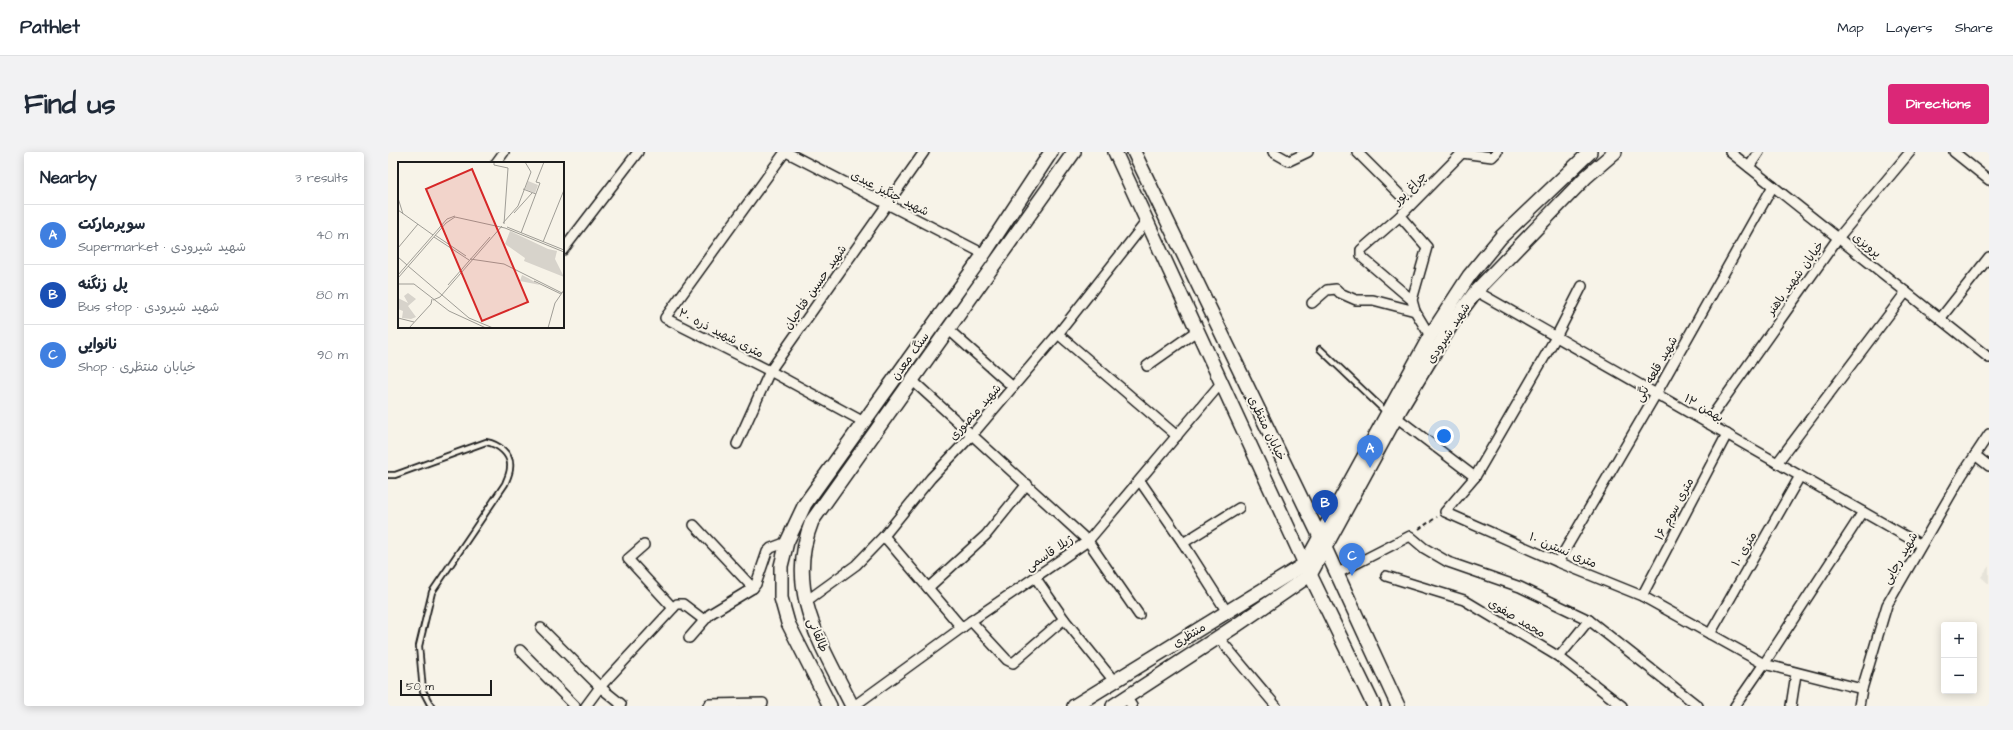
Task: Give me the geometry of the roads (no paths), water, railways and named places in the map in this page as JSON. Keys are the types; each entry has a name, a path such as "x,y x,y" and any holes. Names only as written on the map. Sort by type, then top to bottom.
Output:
{"main road":[{"name":"سنگ معدن","path":"781,566 787,542 805,504 862,421 984,254 1051,152"},
{"name":"سنگ معدن","path":"802,559 806,536 812,521 913,381 1074,152"},
{"name":"خیابان منتظری","path":"1115,152 1146,222 1222,382 1307,570 1374,706"},
{"name":"خیابان منتظری","path":"1134,152 1322,542 1398,706"},
{"name":"شهید شیرودی","path":"1307,570 1392,415 1430,336 1469,276 1501,237 1590,152"},
{"name":"شهید شیرودی","path":"1392,415 1453,322 1476,291 1586,177 1615,152"},
{"name":"طالقانی","path":"802,559 801,580 805,602 824,650 853,706"},
{"name":"طالقانی","path":"781,566 781,598 788,623 830,706"},
{"name":"منتظری","path":"1074,706 1227,612 1307,570"},
{"name":"منتظری","path":"1113,706 1129,702 1219,638 1307,570"}],"street":[{"path":"497,162 504,152"},
{"path":"564,249 638,152"},
{"name":"شهید چنگیز عبدی","path":"786,152 887,206 984,254"},
{"name":"۲۰ متری شهید ذره","path":"786,152 665,318 770,371 862,421"},
{"name":"شهید حسین فتاحیان","path":"737,444 770,371 924,152"},
{"path":"1273,152 1289,161 1308,152"},
{"path":"1357,152 1410,205"},
{"name":"چراغ پور","path":"1412,300 1361,255 1361,250 1400,216 1462,153 1492,157 1497,152"},
{"name":"پرویزی","path":"1730,152 1989,358"},
{"path":"1749,167 1759,152"},
{"name":"خیابان شهید باهنر","path":"1707,423 1838,238 1910,152"},
{"path":"1954,152 1988,176"},
{"name":"شهید قلعه نگی","path":"1558,562 1656,394 1773,186"},
{"path":"1400,216 1427,247 1412,300 1415,311 1430,336"},
{"name":"شهید منصوری","path":"805,602 856,565 884,536 931,478 972,435 1058,334 1146,222"},
{"path":"1940,319 1989,258"},
{"path":"1392,415 1475,477 1556,337 1582,286"},
{"path":"1312,303 1327,290 1336,289 1340,293 1356,300 1373,300 1415,311"},
{"name":"۱۲ بهمن","path":"1476,291 1921,545"},
{"path":"1777,463 1906,292"},
{"path":"949,330 1013,387"},
{"path":"1147,366 1198,330"},
{"path":"1058,334 1177,436"},
{"path":"913,381 1088,541 1139,615"},
{"name":"ژیلا قاسمی","path":"853,706 971,621 1088,541 1222,382"},
{"name":"۱۶ متری سوم","path":"1642,596 1727,434"},
{"name":"شهید رجایی","path":"1859,706 1862,689 1887,605 1921,545 1989,434"},
{"path":"1975,455 1989,466"},
{"name":"۱۰ متری","path":"1710,634 1800,476"},
{"name":"۱۰ متری نسترن","path":"1475,477 1444,512 1558,562 1642,596 1764,664 1796,674 1862,689"},
{"path":"1140,481 1183,543 1227,612"},
{"path":"928,588 986,535 1027,484"},
{"path":"1183,543 1239,508"},
{"path":"1735,706 1863,512"},
{"path":"694,525 753,588"},
{"path":"884,536 962,628"},
{"path":"1336,574 1410,536 1424,548 1448,562 1520,587 1589,620 1698,706"},
{"path":"689,638 704,620 753,588 756,584 767,552 787,542"},
{"path":"644,545 628,559 673,608"},
{"name":"محمد صفوی","path":"1386,576 1464,600 1559,657 1611,702 1622,706"},
{"path":"1035,577 1064,619 1114,681"},
{"path":"586,706 600,687 673,608 680,603 704,620"},
{"path":"971,621 1006,660 1013,663 1064,619"},
{"path":"1559,657 1589,620"},
{"path":"541,628 600,687 622,705"},
{"path":"1219,638 1276,706"},
{"path":"520,650 575,706"},
{"path":"1791,706 1796,674"},
{"path":"708,706 710,704 763,703"}],"lane":[{"path":"1320,349 1392,415"},
{"path":"388,475 395,475 486,442 496,444 507,455 510,468 505,484 432,592 419,646 423,691 431,706"}],"place":[{"name":"سوپرمارکت","path":"1370,468"},
{"name":"پل زنگنه","path":"1325,523"},
{"name":"نانوایی","path":"1352,576"}]}
